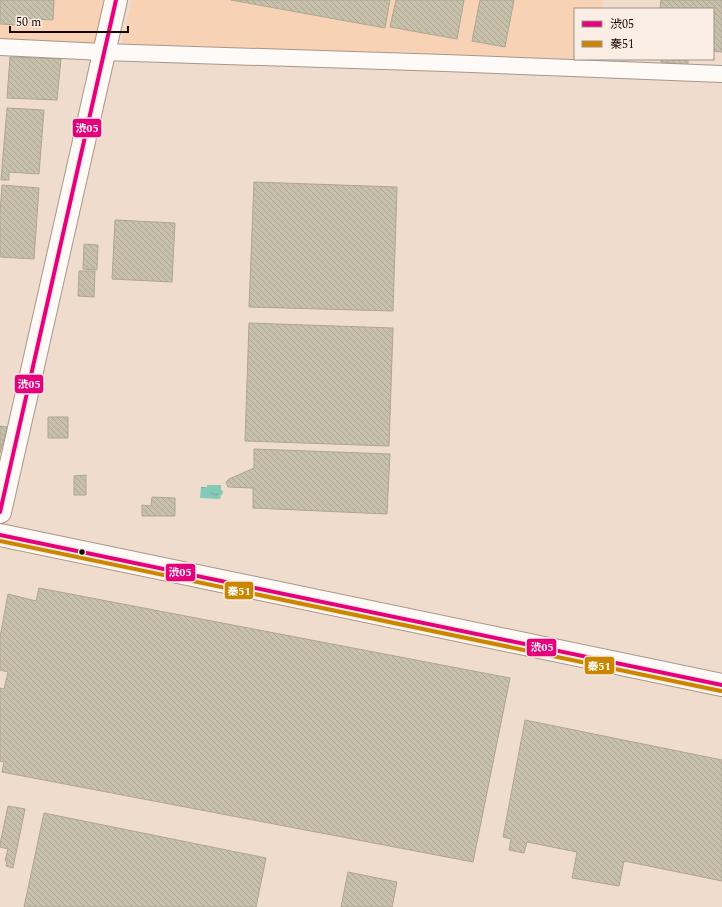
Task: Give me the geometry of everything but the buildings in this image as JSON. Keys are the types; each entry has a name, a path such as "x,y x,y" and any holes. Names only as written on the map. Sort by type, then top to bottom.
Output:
{"main road":[{"path":"0,512 116,0"},
{"path":"0,535 722,684"}],"street":[{"path":"0,47 722,74"}],"shaded area":[{"path":"0,0 107,0 97,44 0,40"},
{"path":"132,0 603,0 602,8 574,8 574,59 121,45"}],"water":[{"path":"207,485 221,485 221,490 223,491 220,499 200,498 201,487 207,487"}],"transit line":[{"name":"渋05","path":"0,512 116,0"},
{"name":"渋05","path":"0,535 722,685"},
{"name":"秦51","path":"0,541 721,691"}]}
